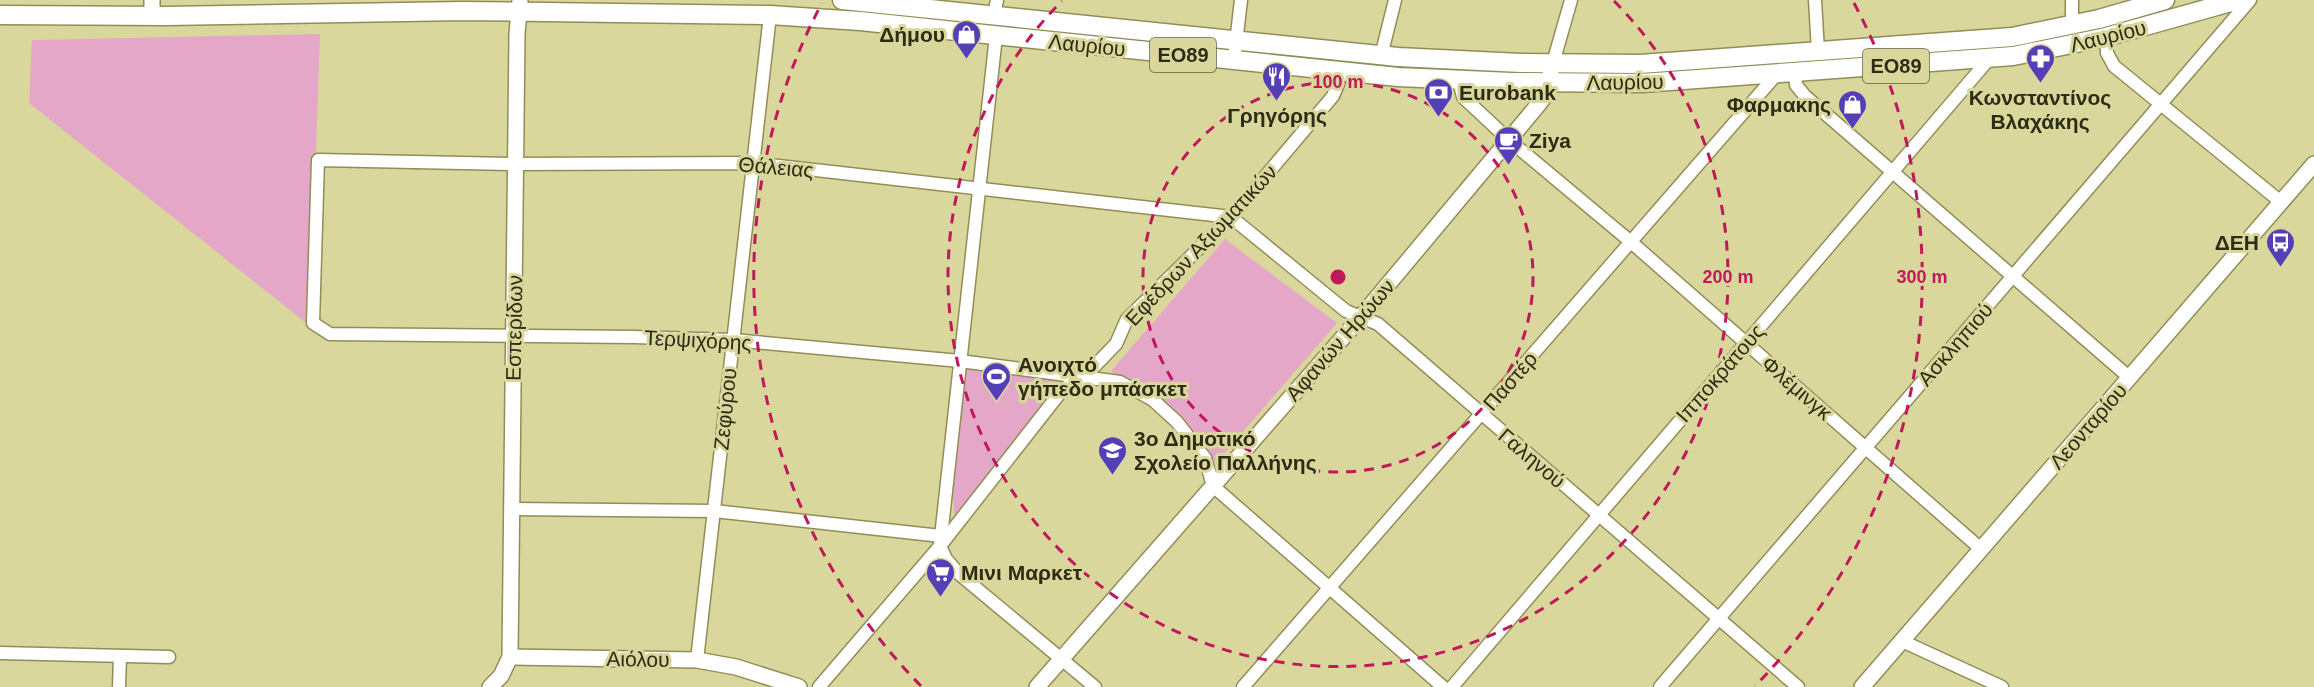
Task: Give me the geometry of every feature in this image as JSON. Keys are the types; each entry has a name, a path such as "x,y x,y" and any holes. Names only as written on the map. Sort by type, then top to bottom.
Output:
{"main road":[{"name":"Λαυρίου","path":"842,0 995,8 1236,40 1381,56 1469,61 1640,64 1991,39 2072,25 2165,0"},
{"name":"Λαυρίου","path":"0,15 152,8 519,6 770,15 860,21 1343,72 1459,81 1642,83 1989,60 2043,52 2106,37 2238,0"}],"street":[{"path":"1234,60 1241,0"},
{"path":"1381,56 1395,0"},
{"path":"1553,63 1571,0"},
{"path":"1815,0 1818,51"},
{"path":"2072,0 2072,25"},
{"name":"Ασκληπιού","path":"1660,687 2250,0"},
{"name":"Εσπερίδων","path":"510,657 515,164 519,6"},
{"name":"Ζεφύρου","path":"697,660 770,15"},
{"path":"996,36 940,541 946,559 958,573 1095,687"},
{"path":"2106,37 2107,53 2114,66 2281,202"},
{"name":"Ιπποκράτους","path":"1452,687 1989,60"},
{"name":"Αφανών Ηρώων","path":"1037,687 1360,318 1509,140 1544,97 1553,63"},
{"name":"Εφέδρων Αξιωματικών","path":"819,687 1063,389 1085,376 1116,344 1127,319 1231,217 1333,96 1343,72"},
{"path":"1786,74 1799,91 2130,378"},
{"name":"Παστέρ","path":"1243,687 1631,242 1786,74"},
{"name":"Φλέμινγκ","path":"1459,81 1463,97 1509,140 1631,242 1981,549"},
{"name":"Θάλειας","path":"313,324 318,160 515,164 753,163 1231,217"},
{"name":"Λεονταρίου","path":"1862,687 2314,164"},
{"name":"Γαληνού","path":"1231,217 1346,311 1378,324 1798,687"},
{"name":"Τερψιχόρης","path":"313,324 330,334 733,340 960,361 1120,382 1154,400 1178,423 1205,458 1213,486"},
{"path":"1213,486 1443,687"},
{"path":"512,509 714,511 940,541"},
{"path":"1902,641 2001,687"},
{"path":"0,653 169,657"},
{"path":"119,687 120,656"},
{"path":"490,687 501,676 510,657"},
{"name":"Αιόλου","path":"510,657 697,660 736,667 799,687"}],"shaded area":[{"path":"320,34 310,326 29,103 32,40"},
{"path":"1225,239 1337,323 1216,463 1111,371"},
{"path":"962,369 1077,383 954,515 952,472"}],"place":[{"name":"Δήμου","path":"966,60"},
{"name":"Κωνσταντίνος Βλαχάκης","path":"2040,84"},
{"name":"Γρηγόρης","path":"1277,102"},
{"name":"Eurobank","path":"1438,118"},
{"name":"Φαρμακης","path":"1852,130"},
{"name":"Ziya","path":"1508,166"},
{"name":"ΔΕΗ","path":"2280,268"},
{"name":"Ανοιχτό γήπεδο μπάσκετ","path":"997,402"},
{"name":"3ο Δημοτικό Σχολείο Παλλήνης","path":"1113,476"},
{"name":"Μινι Μαρκετ","path":"940,598"}]}
